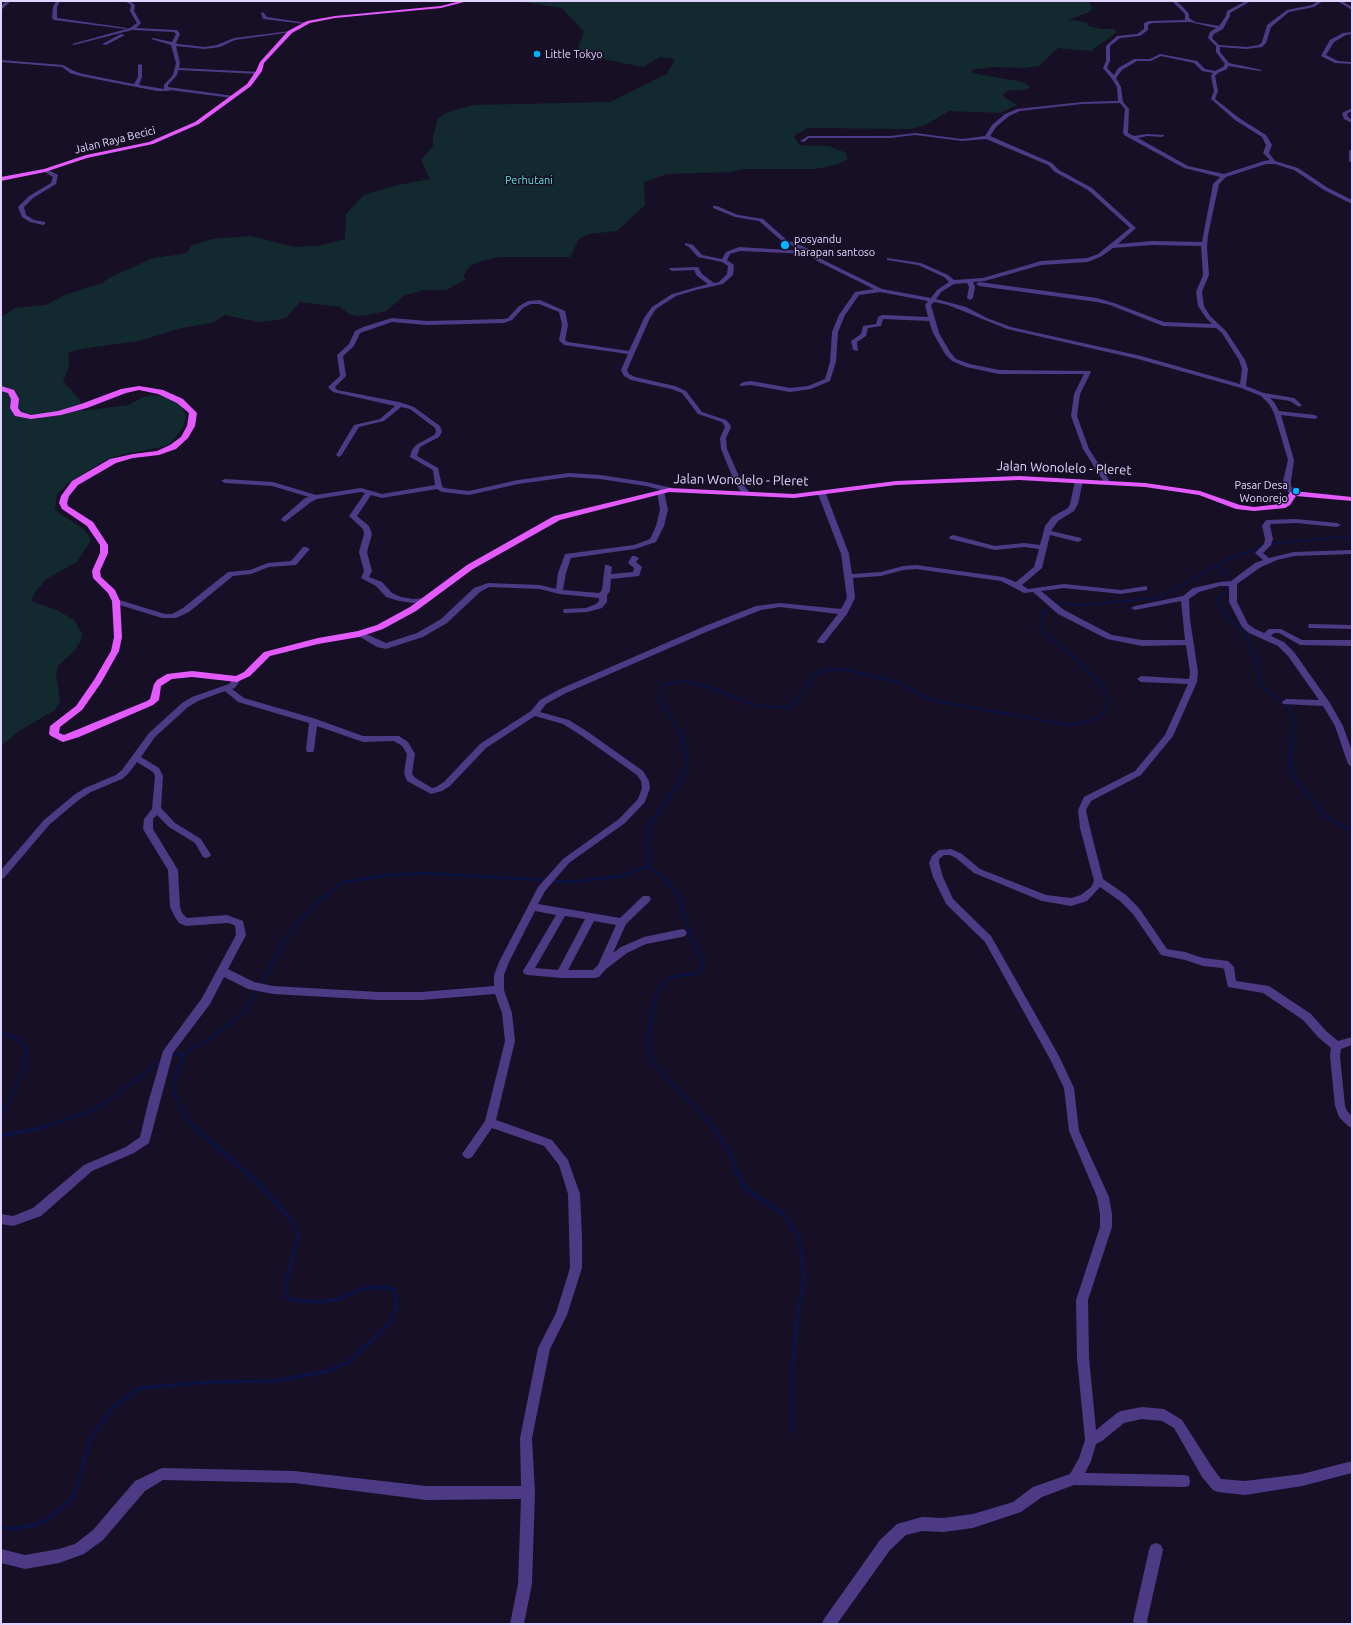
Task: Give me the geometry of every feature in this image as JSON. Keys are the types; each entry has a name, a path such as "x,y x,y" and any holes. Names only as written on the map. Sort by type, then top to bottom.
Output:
{"main road":[{"name":"Jalan Raya Becici","path":"1,179 45,170 86,157 125,150 159,140 198,123 249,85 262,63 290,32 305,23 335,17 441,7 466,1"},
{"path":"1,388 11,392 15,398 14,408 18,414 31,417 58,414 84,406 124,390 139,388 160,392 180,401 193,413 191,426 184,438 173,448 159,453 133,456 113,461 75,483 65,496 63,503 65,507 90,524 104,545 104,553 96,571 97,578 112,592 116,601 118,637 115,651 98,680 79,708 55,726 54,730 56,735 61,738 68,738 146,705 154,700 157,686 160,682 170,676 192,674 237,678"},
{"name":"Jalan Wonolelo - Pleret","path":"237,678 247,674 266,654 318,641 360,634 380,627 426,600 470,567 557,518 665,491 794,496 822,494 896,483 994,478 1145,485 1200,493 1239,507 1254,509 1282,506 1287,503 1294,493"},
{"path":"1294,493 1352,500"}],"street":[{"path":"1,9 4,4 9,1"},
{"path":"58,1 55,7 54,18 56,19 132,29 178,32 173,44 178,59 177,69 175,75 165,87 168,90"},
{"path":"104,44 132,29 138,23 132,11 133,5 128,1"},
{"path":"1174,1 1187,14 1187,19 1201,25 1221,28"},
{"path":"1249,1 1228,12 1228,16 1221,28 1213,32 1210,37 1218,46 1218,52 1226,64 1260,70"},
{"path":"1218,46 1246,48 1260,46 1264,43 1269,26 1288,11 1313,6 1321,1"},
{"path":"1339,1 1352,9"},
{"path":"262,13 265,18 305,23"},
{"path":"1191,21 1151,22 1146,24 1146,29 1138,35 1119,37 1108,46 1108,61 1105,68 1114,78 1119,87 1121,102 1127,109 1126,133 1159,150 1186,167 1224,176"},
{"path":"74,44 132,29"},
{"path":"145,34 153,30"},
{"path":"153,39 198,48 223,45 234,39 290,32"},
{"path":"1352,33 1345,34 1332,41 1323,55 1337,62 1352,63"},
{"path":"1114,78 1120,69 1136,60 1151,60 1160,55 1195,62 1204,70 1216,72 1225,68 1226,64"},
{"path":"1,61 63,66 72,72 82,75 157,90 232,97"},
{"path":"136,86 140,77 140,65"},
{"path":"177,69 258,72"},
{"path":"1216,72 1213,76 1216,83 1214,101 1237,119 1264,136 1269,145 1266,153 1273,162"},
{"path":"987,137 994,126 1007,115 1019,110 1082,103 1121,102"},
{"path":"1352,109 1344,112 1346,118 1352,122"},
{"path":"802,141 808,137 890,137 916,134 962,140 987,137 1052,165 1059,173 1090,189 1133,228 1100,255 1088,260 1042,263 983,280 970,282"},
{"path":"1134,138 1147,135 1162,136"},
{"path":"1352,151 1352,160"},
{"path":"1243,387 1245,369 1242,360 1218,326 1208,317 1201,306 1199,298 1200,286 1206,275 1204,244 1216,184 1224,176 1266,162 1273,162 1296,169 1326,189 1352,202"},
{"path":"43,223 32,221 24,216 21,207 30,197 53,184 56,176 45,170"},
{"path":"715,207 737,216 761,220 782,239 811,253 819,260 880,290 932,299 964,308 985,319 1009,328 1139,357 1243,387 1263,395 1292,398 1299,405"},
{"path":"1112,246 1152,242 1204,244"},
{"path":"687,244 691,246 700,256 724,261 731,265 730,275 721,283 674,295 654,308 647,318 630,352 624,370 628,377 673,387 684,392 700,413 724,421 727,424 728,427 723,438 724,449 739,483 746,493"},
{"path":"724,261 728,253 736,249 811,253"},
{"path":"889,259 918,264 946,276 953,282"},
{"path":"672,269 696,268 699,275 713,285"},
{"path":"1107,483 1086,448 1074,416 1077,394 1088,372 1000,372 968,366 954,360 947,353 938,338 931,319 928,305 932,299 947,284 953,282 970,282 1097,300 1112,304 1163,324 1218,326"},
{"path":"970,282 972,288 970,298"},
{"path":"742,385 751,383 790,390 809,388 828,380 833,362 835,332 842,315 857,293 880,290"},
{"path":"439,487 436,470 413,457 418,446 437,436 439,432 438,427 412,408 335,391 331,387 343,376 340,355 352,345 357,332 387,321 427,323 496,322 510,319 526,304 540,302 562,311 565,325 562,340 566,344 630,352"},
{"path":"856,350 854,341 864,335 865,327 879,325 880,318 882,317 931,319"},
{"path":"1263,395 1272,403 1277,413 1291,460 1287,482 1288,487 1294,493"},
{"path":"339,455 356,426 382,420 397,408 399,404"},
{"path":"1277,413 1315,417"},
{"path":"285,520 308,500 316,497 355,491 382,496 439,487 450,492 469,493 518,482 569,475 600,477 646,484 665,491 664,510 660,526 653,540 635,547 568,556 562,573 559,592"},
{"path":"225,481 273,484 316,497"},
{"path":"1016,586 1038,568 1052,523 1071,509 1074,504 1079,481"},
{"path":"369,493 353,516 366,528 368,534 363,552 368,571 365,578 379,584 389,595 398,599 413,601 426,600"},
{"path":"821,641 844,612 851,598 845,554 822,494"},
{"path":"1268,561 1259,553 1268,545 1266,526 1269,522 1296,521 1337,526"},
{"path":"1048,532 1078,540"},
{"path":"953,537 995,548 1024,545 1044,548"},
{"path":"116,601 164,616 173,616 186,610 231,574 251,572 270,564 293,563 306,549"},
{"path":"1135,608 1185,598 1196,590 1220,584 1233,583 1258,565 1294,554 1352,552"},
{"path":"607,577 636,574 638,567 632,563 635,558"},
{"path":"567,611 587,610 599,606 606,591 608,567"},
{"path":"849,576 881,574 903,568 916,567 1003,579 1025,590 1064,586 1121,592 1144,588"},
{"path":"1233,583 1233,602 1245,625 1252,632 1281,644 1291,654 1326,703 1339,726 1352,764"},
{"path":"360,634 380,646 386,646 420,635 444,621 477,590 488,585 540,587 559,592 596,597 604,595"},
{"path":"1035,590 1061,612 1110,637 1142,643 1189,642"},
{"path":"1185,598 1189,642 1194,672 1193,682 1169,736 1138,773 1087,799 1082,810 1085,828 1099,881 1123,898 1136,911 1164,952 1185,956 1203,962 1227,966 1232,984 1265,989 1307,1017 1322,1034 1336,1046 1337,1083 1340,1106 1343,1114 1352,1123"},
{"path":"226,688 241,700 313,721 363,739 396,738 405,744 411,754 408,773 410,779 431,791 439,790 447,784 483,746 534,713 543,702 564,691 708,628 759,608 780,605 844,612"},
{"path":"1312,626 1352,627"},
{"path":"1332,626 1336,637 1352,638"},
{"path":"1265,637 1272,631 1281,631 1300,642 1352,643"},
{"path":"1,876 47,822 77,797 88,790 119,777 125,772 152,735 185,704 195,698 234,684 237,678"},
{"path":"1141,679 1193,682"},
{"path":"1286,702 1326,703"},
{"path":"468,1154 490,1123 510,1041 507,1013 499,990 499,975 504,962 541,888 566,860 622,821 642,800 646,788 646,781 640,774 585,734 566,722 534,713"},
{"path":"310,750 313,721"},
{"path":"1,1220 13,1220 37,1212 88,1168 130,1150 145,1140 168,1051 206,1001 241,935 240,924 235,920 227,919 192,922 182,920 175,907 173,870 148,829 149,819 156,809 159,776 156,770 135,757"},
{"path":"156,809 172,825 198,841 206,855"},
{"path":"1074,1479 1085,1461 1091,1440 1083,1358 1082,1300 1106,1227 1106,1214 1103,1197 1074,1131 1069,1088 1055,1059 988,939 949,901 934,864 937,854 942,852 951,852 959,856 977,871 1011,886 1045,898 1071,902 1084,898 1094,889 1099,881"},
{"path":"602,967 622,922 646,899"},
{"path":"532,907 622,922"},
{"path":"562,912 528,970 561,974 595,974 624,950 644,941 682,933"},
{"path":"561,974 591,917"},
{"path":"222,971 252,986 272,990 379,996 421,996 499,990"},
{"path":"1336,1046 1352,1041"},
{"path":"490,1123 548,1143 564,1163 574,1194 576,1268 561,1314 544,1348 526,1438 528,1492 525,1584 517,1624"},
{"path":"1091,1440 1098,1437 1121,1417 1142,1413 1164,1415 1178,1424 1207,1472 1218,1485 1245,1488 1302,1480 1352,1467"},
{"path":"1,1556 25,1562 60,1556 79,1549 98,1535 140,1486 162,1474 294,1477 426,1493 528,1492"},
{"path":"830,1624 885,1545 902,1529 922,1524 943,1525 973,1520 1016,1507 1038,1492 1074,1479 1184,1481"},
{"path":"1142,1624 1140,1621 1156,1550"}],"green space":[{"name":"Perhutani","path":"517,1 1089,1 1092,8 1089,12 1069,20 1087,22 1088,26 1101,29 1115,29 1116,33 1091,51 1058,48 1039,66 1023,68 993,67 972,70 972,73 1023,82 1030,87 1026,90 1011,90 1003,94 1004,97 1017,105 1000,113 949,111 925,125 912,129 808,128 794,136 799,145 829,146 846,153 847,160 836,165 814,169 745,169 730,172 667,174 644,182 645,205 617,231 588,234 579,239 570,257 499,257 479,262 470,266 463,276 466,279 446,290 424,290 405,295 386,311 367,315 357,316 349,314 340,307 300,302 287,317 278,320 258,322 225,315 212,323 181,328 139,341 68,352 69,366 63,381 80,400 83,411 129,405 141,398 151,395 177,401 182,406 186,417 183,427 171,443 166,446 120,455 104,461 68,483 57,495 55,509 60,514 84,529 91,540 77,562 46,579 34,594 31,601 59,611 75,621 82,634 80,642 75,650 58,666 56,674 60,701 55,710 19,731 1,746 1,317 15,308 46,305 67,294 103,283 107,279 153,258 183,254 189,251 190,247 196,244 213,239 250,236 294,247 318,246 345,239 346,214 364,195 394,186 430,179 421,160 433,146 433,136 438,118 448,112 474,105 610,102 667,74 675,59 660,57 643,67 607,60 577,50 584,32 562,8"}],"waterway":[{"path":"1272,544 1340,537 1352,539"},
{"path":"1060,604 1081,605 1158,598 1224,561 1263,546"},
{"path":"1217,565 1229,580"},
{"path":"1230,584 1225,593 1217,600 1221,610 1244,633 1258,664 1259,681 1265,689 1289,707 1294,722 1292,738"},
{"path":"682,738 659,697 664,684 684,681 712,688 756,706 791,707 815,674 827,670 842,669 898,682 927,698 941,702 1069,725 1089,721 1100,716 1106,708 1107,699 1102,686 1080,663 1042,631 1040,626 1043,613 1049,607"},
{"path":"648,866 646,838 651,823 677,785 688,762 682,737"},
{"path":"1292,737 1290,762 1294,778 1325,816 1352,831"},
{"path":"184,1054 191,1048 214,1036 241,1014 251,1002 288,934 319,900 343,882 389,875 425,873 572,882 622,876 648,866"},
{"path":"648,866 654,872 665,878 679,898 691,937 703,960 702,970 699,973 672,977 660,986 654,1002 648,1042 651,1061 715,1129"},
{"path":"1,1032 17,1039 27,1048 24,1069 1,1117"},
{"path":"170,1055 184,1054"},
{"path":"184,1054 174,1081 174,1094 189,1122 195,1128"},
{"path":"38,1128 88,1112 105,1103 163,1060"},
{"path":"1,1136 38,1128"},
{"path":"1,1527 11,1529 35,1525 46,1520 68,1502 75,1492 91,1438 112,1408 140,1388 209,1382 275,1381 328,1371 348,1362 388,1325 396,1307 396,1298 394,1290 386,1287 365,1288 338,1299 320,1302 290,1300 285,1294 286,1282 298,1235 291,1220 258,1183 195,1128"},
{"path":"714,1128 731,1155 736,1171 746,1189 783,1214 799,1237 804,1278 797,1319 792,1375 792,1432"}],"place":[{"name":"Little Tokyo","path":"537,54"},
{"name":"posyandu harapan santoso","path":"785,245"},
{"name":"Pasar Desa Wonorejo","path":"1296,491"}]}
